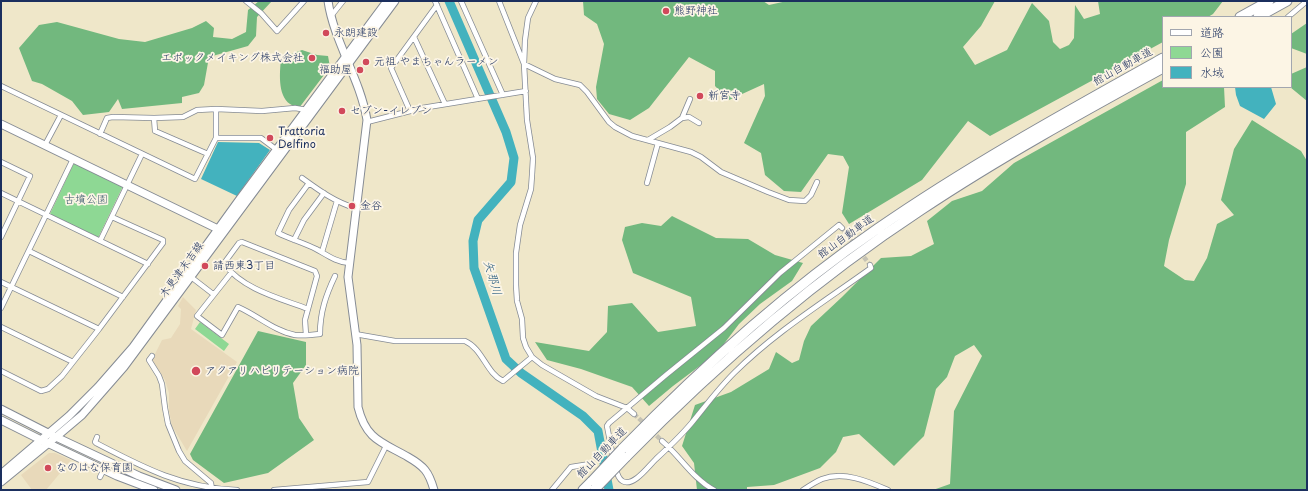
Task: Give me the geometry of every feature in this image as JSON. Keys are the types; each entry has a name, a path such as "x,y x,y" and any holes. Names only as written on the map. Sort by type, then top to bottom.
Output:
{"highway":[{"path":"1242,16 1270,1"},
{"path":"1260,16 1287,1"},
{"name":"館山自動車道","path":"584,490 594,487 665,405 720,354 782,301 875,230 995,153 1042,125 1162,59"},
{"name":"館山自動車道","path":"624,453 754,335 787,308 880,238 926,207 1046,132 1162,69"}],"main road":[{"path":"328,1 331,16 362,101 367,122 355,208 348,285 357,345 358,407 360,416 374,438 421,465 428,475 434,490"},
{"name":"木更津末吉線","path":"44,441 48,433 69,416 119,364 133,347 347,61 387,1"},
{"name":"木更津末吉線","path":"44,441 56,437 82,415 124,367 191,277 221,230 277,150 307,110 395,1"},
{"path":"1,124 221,230"},
{"path":"1,408 56,437 139,476 176,490"},
{"path":"1,420 104,470 154,490"},
{"path":"1,474 44,441"},
{"path":"1,482 44,441"}],"street":[{"path":"246,1 261,13 277,31 304,1"},
{"path":"331,16 343,1"},
{"path":"461,1 501,96"},
{"path":"499,1 524,64 555,79 580,85 588,92 609,122 616,128 632,136 691,152 702,157 721,172 789,200 806,201 817,182"},
{"path":"536,1 528,18 524,64 527,120 533,158 531,189 520,225 516,246 517,301 522,319 523,338 532,357 542,365 596,396 627,408 634,414"},
{"path":"1289,16 1307,1"},
{"path":"436,3 480,99"},
{"path":"410,111 391,68 414,37 436,3"},
{"path":"414,37 444,104"},
{"path":"1,86 195,179 216,138 216,109"},
{"path":"367,122 444,104 526,91"},
{"path":"648,140 670,128 682,118 690,98"},
{"path":"100,134 107,118 113,116 154,118 183,117 197,110 216,109 262,111 295,108 307,110"},
{"path":"45,145 61,115"},
{"path":"682,118 689,117 699,123"},
{"path":"154,118 155,131 208,154"},
{"path":"216,138 261,138 277,150"},
{"path":"647,183 658,143"},
{"path":"100,241 142,154"},
{"path":"1,308 73,159"},
{"path":"1,162 30,176 1,238"},
{"path":"302,178 337,201 355,208"},
{"path":"310,183 289,210 278,233 322,252 342,263 349,263"},
{"path":"1,193 148,264"},
{"path":"294,240 304,220 324,193"},
{"path":"322,252 337,201"},
{"path":"1,371 44,391 48,389 62,376 163,243 163,240 112,217"},
{"path":"842,228 839,225 802,254 767,285 724,328 607,426 620,480 626,482 636,478 669,447 693,421 724,383 755,353 794,322 871,268 870,265"},
{"path":"306,335 305,320 318,276 315,271 242,242 239,243 224,264 231,273 251,287 308,309"},
{"path":"28,251 123,297"},
{"path":"231,273 197,316 222,335 238,307 276,328 294,335 320,334 320,318 326,294 335,276"},
{"path":"191,277 213,294"},
{"path":"1,282 99,329"},
{"path":"1,327 73,362"},
{"path":"355,334 395,341 465,341 471,344 479,353 496,378 503,381 532,357"},
{"path":"152,356 149,360 162,384 168,424 179,451 185,461 211,483 212,489"},
{"path":"97,437 96,443 147,469 178,480 212,489 237,490"},
{"path":"662,441 702,483 714,490"},
{"path":"274,490 292,490 368,482 386,446"},
{"path":"552,490 571,467 590,464"},
{"path":"100,477 104,470"},
{"path":"803,490 821,479 840,476 856,478 888,490"}],"shaded area":[{"name":"アクアリハビリテーション病院","path":"183,297 196,310 191,329 237,362 187,451 172,426 169,411 169,393 165,380 152,360 162,340 171,338 180,324 181,309 178,306"},
{"name":"なのはな保育園","path":"49,453 55,453 71,460 46,490 32,490 21,475"}],"green space":[{"path":"259,1 272,1 257,17 256,36 248,46 209,57 204,85 199,93 182,97 182,103 122,109 118,99 109,112 83,115 72,101 42,84 32,81 19,48 39,25 57,22 119,39 145,42 192,28 206,21 214,28 213,37 232,39 246,32 248,10"},
{"path":"583,1 763,1 769,5 787,1 995,1 981,26 963,47 975,65 1007,50 1032,3 1049,21 1053,42 1060,49 1069,45 1074,38 1075,5 1084,19 1100,14 1098,1 1223,1 1210,16 1162,16 1162,43 990,136 968,121 922,180 849,224 842,213 849,167 843,156 828,154 801,192 784,191 765,175 761,153 744,143 765,96 764,84 729,100 715,86 715,71 689,57 649,108 630,120 609,114 597,99 596,87 604,44 597,24 584,15"},
{"path":"1307,23 1307,54 1292,48 1292,33"},
{"path":"302,50 317,55 328,56 330,67 299,108 290,104 283,95 280,82 280,69 281,58"},
{"path":"1307,67 1307,101 1291,88 1292,74"},
{"path":"1162,81 1162,88 1224,88 1225,107 1186,132 1186,184 1169,240 1164,266 1185,280 1194,281 1207,258 1217,224 1234,215 1221,200 1234,149 1252,120 1301,151 1307,161 1307,490 933,490 950,484 954,411 982,356 974,345 955,356 947,377 936,389 924,436 894,466 859,434 843,437 836,452 820,468 774,485 747,487 747,490 697,490 694,463 682,446 695,405 731,392 769,369 776,352 792,363 799,360 804,341 811,326 881,258 911,256 934,244 927,221 952,201 982,191 1014,163"},
{"name":"古墳公園","path":"74,163 123,186 98,238 50,214"},
{"path":"672,216 716,238 748,239 775,255 803,263 792,281 760,304 739,324 717,353 649,406 632,387 581,369 547,360 535,342 589,351 607,332 608,306 632,303 658,332 696,326 691,297 633,273 622,240 625,227 642,223 661,226"},
{"path":"200,322 229,344 224,351 195,329"},
{"path":"258,331 306,342 306,365 293,383 299,418 314,440 268,473 224,483 193,460 190,454"}],"water":[{"path":"1235,88 1271,88 1276,104 1264,119 1240,106"},
{"path":"218,142 259,143 270,150 237,196 201,179"}],"waterway":[{"name":"矢那川","path":"449,1 506,132 514,158 511,182 478,220 473,241 474,268 506,359 521,373 583,416 598,431 609,490"}],"tunnel":[{"path":"842,228 856,246"},
{"path":"860,252 870,265"},
{"path":"634,414 647,426"},
{"path":"652,431 662,441"}],"place":[{"name":"熊野神社","path":"666,11"},
{"name":"永朗建設","path":"326,33"},
{"name":"エポックメイキング株式会社","path":"312,58"},
{"name":"元祖 やまちゃんラーメン","path":"366,62"},
{"name":"福助屋","path":"360,70"},
{"name":"新宮寺","path":"700,96"},
{"name":"セブン-イレブン","path":"342,111"},
{"name":"Trattoria Delfino","path":"270,138"},
{"name":"金谷","path":"352,206"},
{"name":"請西東3丁目","path":"205,266"},
{"name":"アクアリハビリテーション病院","path":"196,371"},
{"name":"なのはな保育園","path":"48,468"}]}
